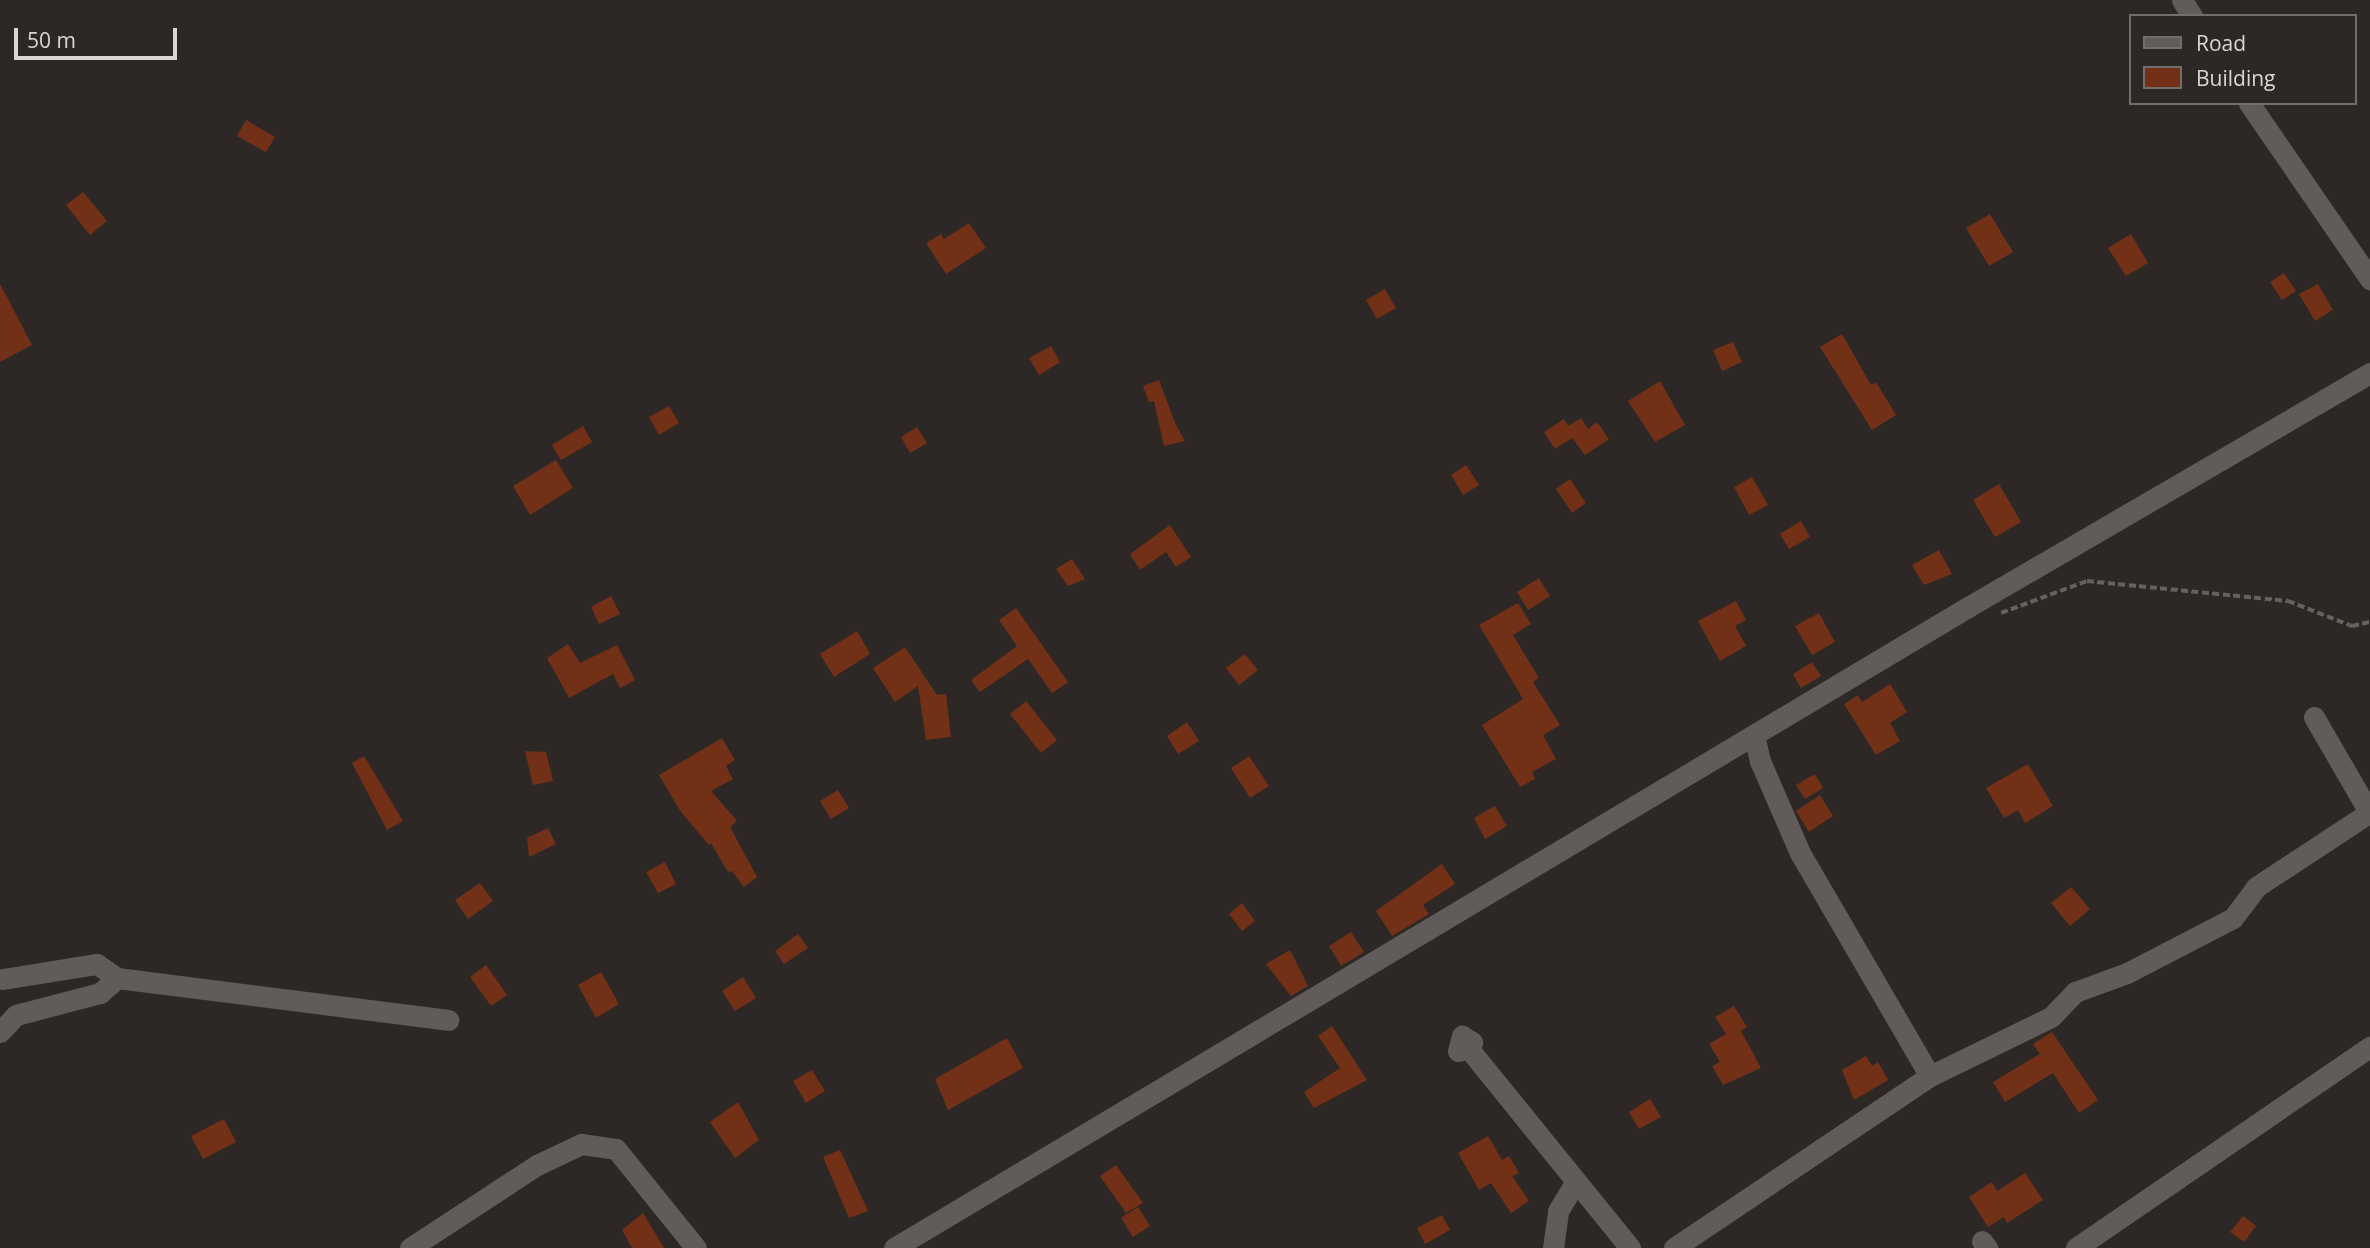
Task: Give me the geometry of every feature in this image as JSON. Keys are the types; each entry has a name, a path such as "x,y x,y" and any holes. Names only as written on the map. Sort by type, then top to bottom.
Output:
{"street":[{"path":"2250,105 2370,279"},
{"path":"894,1248 2370,373"},
{"path":"1674,1248 1930,1076 2051,1017 2075,992 2127,973 2233,918 2256,887 2369,812 2314,717"},
{"path":"1754,736 1760,761 1800,853 1930,1076"},
{"path":"3,979 97,964 117,978 448,1020"},
{"path":"0,1032 16,1015 100,993 117,978"},
{"path":"2076,1248 2370,1046"},
{"path":"1469,1049 1630,1248"},
{"path":"410,1248 537,1164 581,1144 616,1149 696,1248"},
{"path":"1553,1248 1558,1210 1576,1181"}],"path":[{"path":"1988,616 2015,611 2087,581 2288,601 2351,626 2370,622"}],"building":[{"path":"246,120 275,137 266,152 237,136"},
{"path":"83,192 107,221 90,235 66,205"},
{"path":"1990,214 2013,252 1989,266 1966,228"},
{"path":"969,223 986,248 946,274 926,243 941,234 944,239"},
{"path":"2131,234 2148,263 2126,276 2108,248"},
{"path":"2284,273 2296,291 2282,300 2270,282"},
{"path":"0,284 32,345 0,362"},
{"path":"2318,284 2333,310 2315,321 2299,294"},
{"path":"1385,289 1396,308 1377,319 1366,300"},
{"path":"1842,334 1871,385 1876,382 1896,415 1872,430 1820,347"},
{"path":"1733,342 1742,362 1722,371 1713,350"},
{"path":"1051,346 1060,362 1039,375 1029,358"},
{"path":"1159,380 1175,423 1185,441 1164,446 1154,401 1149,402 1143,386"},
{"path":"1660,381 1685,425 1655,442 1628,401"},
{"path":"669,406 679,423 659,435 649,417"},
{"path":"1581,418 1588,429 1597,422 1609,439 1585,455 1572,438 1555,449 1544,432 1564,419 1568,426"},
{"path":"583,426 592,442 561,460 552,445"},
{"path":"917,427 927,443 910,453 901,437"},
{"path":"556,460 573,488 530,515 513,486"},
{"path":"1466,465 1479,485 1463,495 1451,475"},
{"path":"1752,477 1768,505 1749,515 1734,487"},
{"path":"1570,479 1586,503 1572,513 1556,489"},
{"path":"1999,484 2021,522 1995,537 1973,500"},
{"path":"1801,521 1810,537 1789,549 1780,534"},
{"path":"1170,525 1191,557 1176,567 1166,552 1140,570 1130,554"},
{"path":"1939,550 1952,574 1924,585 1912,565"},
{"path":"1072,559 1085,579 1068,586 1056,569"},
{"path":"1539,578 1550,596 1528,610 1517,592"},
{"path":"611,596 620,614 599,624 591,607"},
{"path":"1736,601 1746,620 1735,626 1746,646 1720,661 1698,621"},
{"path":"1518,603 1531,624 1513,635 1539,678 1533,682 1560,725 1543,735 1556,759 1532,772 1535,779 1520,787 1482,725 1523,699 1479,625"},
{"path":"1016,608 1068,682 1052,693 1028,659 980,692 971,680 1017,646 999,620"},
{"path":"1819,613 1835,642 1812,655 1795,626"},
{"path":"857,631 870,654 834,677 820,654"},
{"path":"568,644 580,663 617,645 635,680 620,688 613,674 569,698 547,658"},
{"path":"905,647 937,695 946,694 951,737 926,740 918,686 895,702 873,668"},
{"path":"1245,654 1258,670 1239,685 1226,668"},
{"path":"1812,662 1821,676 1801,688 1793,674"},
{"path":"1890,684 1907,712 1890,723 1900,741 1876,755 1844,704 1858,695 1862,702"},
{"path":"1026,701 1057,740 1041,753 1010,714"},
{"path":"1187,722 1199,741 1178,754 1167,736"},
{"path":"722,738 735,760 726,766 733,779 711,791 737,821 730,827 757,877 744,887 732,871 728,872 711,843 709,845 681,812 659,775"},
{"path":"525,751 546,752 553,781 533,785"},
{"path":"364,756 403,821 387,830 352,763"},
{"path":"1249,756 1269,786 1250,798 1231,768"},
{"path":"2028,764 2053,806 2025,823 2018,810 2004,818 1986,788"},
{"path":"1815,774 1823,788 1805,799 1796,785"},
{"path":"838,790 849,808 831,819 820,801"},
{"path":"1820,795 1833,816 1809,832 1796,811"},
{"path":"1495,806 1507,826 1485,839 1474,818"},
{"path":"548,828 556,844 529,857 527,838"},
{"path":"665,862 676,884 658,893 646,872"},
{"path":"1442,864 1455,884 1423,905 1429,914 1392,936 1376,911"},
{"path":"480,883 493,901 468,919 455,900"},
{"path":"2071,887 2090,909 2070,926 2051,903"},
{"path":"1242,903 1255,921 1242,931 1229,914"},
{"path":"1351,932 1364,952 1341,966 1329,946"},
{"path":"798,934 808,948 784,964 775,951"},
{"path":"1290,950 1308,986 1291,996 1266,964"},
{"path":"486,965 507,995 491,1006 470,977"},
{"path":"601,972 619,1004 596,1018 578,985"},
{"path":"743,977 756,998 735,1011 722,991"},
{"path":"1734,1006 1747,1027 1741,1031 1761,1068 1723,1085 1712,1066 1720,1062 1709,1044 1726,1034 1715,1017"},
{"path":"1332,1026 1367,1080 1314,1108 1304,1092 1340,1068 1318,1036"},
{"path":"2052,1032 2098,1100 2079,1113 2053,1073 2005,1102 1993,1082 2040,1054 2033,1044"},
{"path":"1007,1038 1023,1068 948,1110 935,1079"},
{"path":"1866,1056 1872,1066 1878,1062 1888,1080 1854,1100 1842,1070"},
{"path":"812,1070 825,1091 806,1103 793,1081"},
{"path":"1650,1099 1661,1117 1639,1129 1629,1112"},
{"path":"738,1102 759,1140 735,1158 710,1122"},
{"path":"224,1119 236,1142 203,1159 191,1136"},
{"path":"1488,1136 1502,1160 1509,1156 1519,1173 1512,1176 1529,1201 1511,1213 1491,1183 1479,1190 1458,1153"},
{"path":"840,1150 868,1211 849,1218 823,1157"},
{"path":"1116,1165 1143,1203 1126,1213 1100,1176"},
{"path":"2025,1173 2043,1200 2007,1223 2004,1217 1988,1227 1969,1197 1992,1182 1997,1191"},
{"path":"1138,1207 1150,1226 1133,1237 1121,1218"},
{"path":"643,1213 664,1248 632,1248 622,1230"},
{"path":"1442,1215 1450,1230 1425,1244 1417,1228"},
{"path":"2243,1216 2256,1226 2244,1242 2230,1232"}]}
